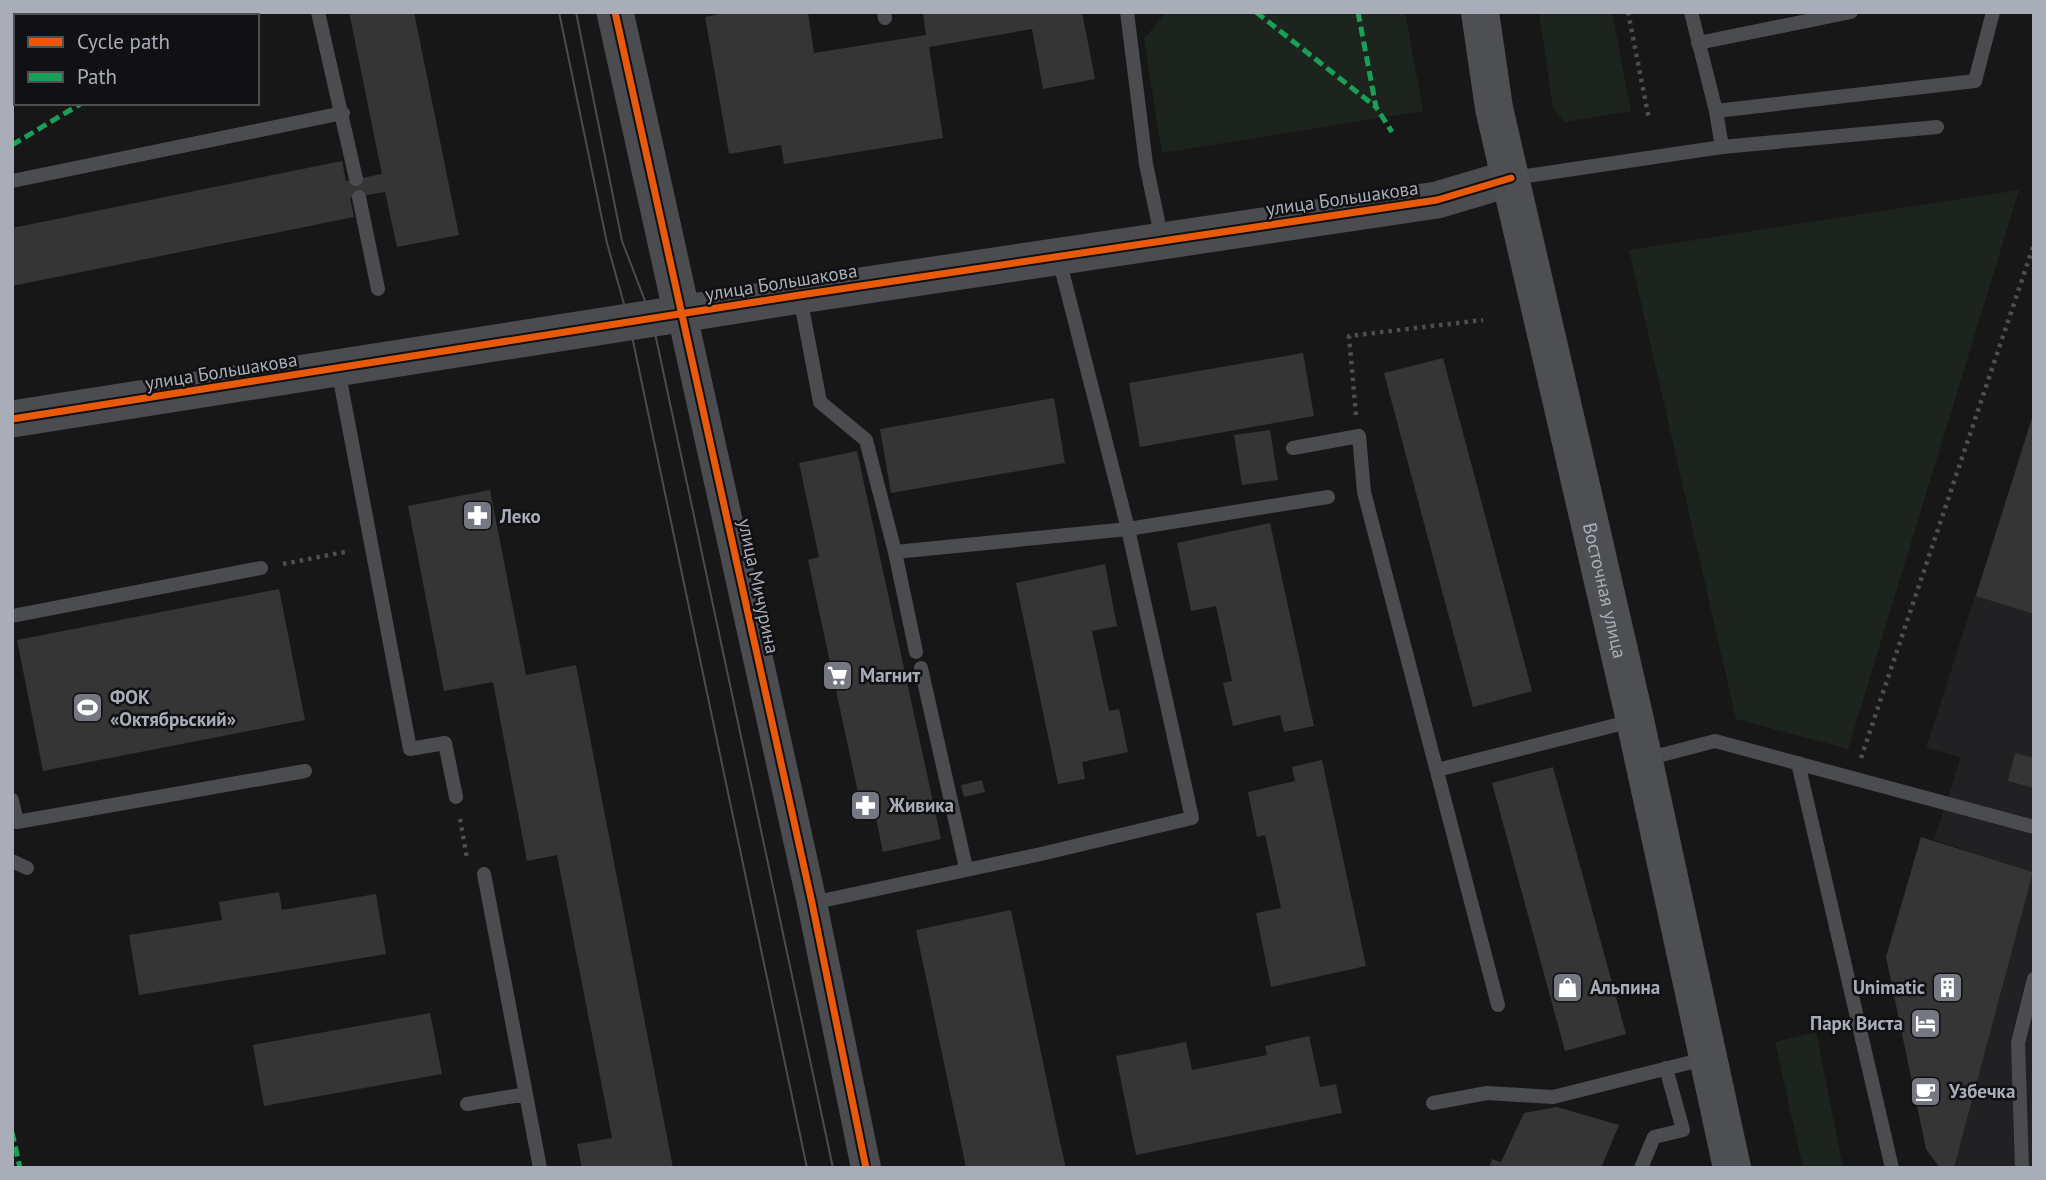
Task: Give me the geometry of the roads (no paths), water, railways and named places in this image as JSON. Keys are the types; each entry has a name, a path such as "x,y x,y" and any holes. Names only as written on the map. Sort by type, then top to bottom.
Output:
{"main road":[{"name":"Восточная улица","path":"1480,12 1494,108 1644,760 1732,1168"}],"street":[{"name":"улица Мичурина","path":"615,12 812,903 866,1168"},
{"name":"улица Большакова","path":"12,419 800,295 1437,200 1511,178"}],"lane":[{"path":"318,12 356,179"},
{"path":"1127,12 1146,164 1162,240"},
{"path":"1691,12 1716,111 1722,147"},
{"path":"1699,43 1850,12"},
{"path":"1716,111 1975,81 1993,12"},
{"path":"12,181 343,113"},
{"path":"1511,178 1722,147 1937,127"},
{"path":"359,197 378,289"},
{"path":"812,903 1041,854 1192,818 1128,529 1058,256"},
{"path":"800,295 820,402 866,440 895,552 916,652"},
{"path":"338,369 410,750 445,743 456,797"},
{"path":"1293,448 1359,436 1364,492 1498,1004"},
{"path":"895,552 1128,529 1328,497"},
{"path":"12,616 261,568"},
{"path":"921,668 966,868"},
{"path":"1437,770 1635,720"},
{"path":"1644,760 1715,741 2034,827"},
{"path":"1798,763 1892,1168"},
{"path":"12,800 17,822 305,771"},
{"path":"12,861 27,869"},
{"path":"484,874 540,1168"},
{"path":"2022,1168 2018,1043 2034,979"},
{"path":"1433,1103 1487,1093 1553,1097 1709,1058"},
{"path":"1641,1168 1654,1137 1683,1130 1666,1068"},
{"path":"467,1104 526,1094"}],"tram line":[{"path":"559,12 607,243 629,322 807,1168"},
{"path":"576,12 622,241 652,319 833,1168"}],"place":[{"name":"Леко","path":"477,516"},
{"name":"Магнит","path":"837,675"},
{"name":"ФОК «Октябрьский»","path":"87,708"},
{"name":"Живика","path":"866,805"},
{"name":"Альпина","path":"1567,987"},
{"name":"Unimatic","path":"1948,987"},
{"name":"Парк Виста","path":"1926,1023"},
{"name":"Узбечка","path":"1926,1091"}]}
